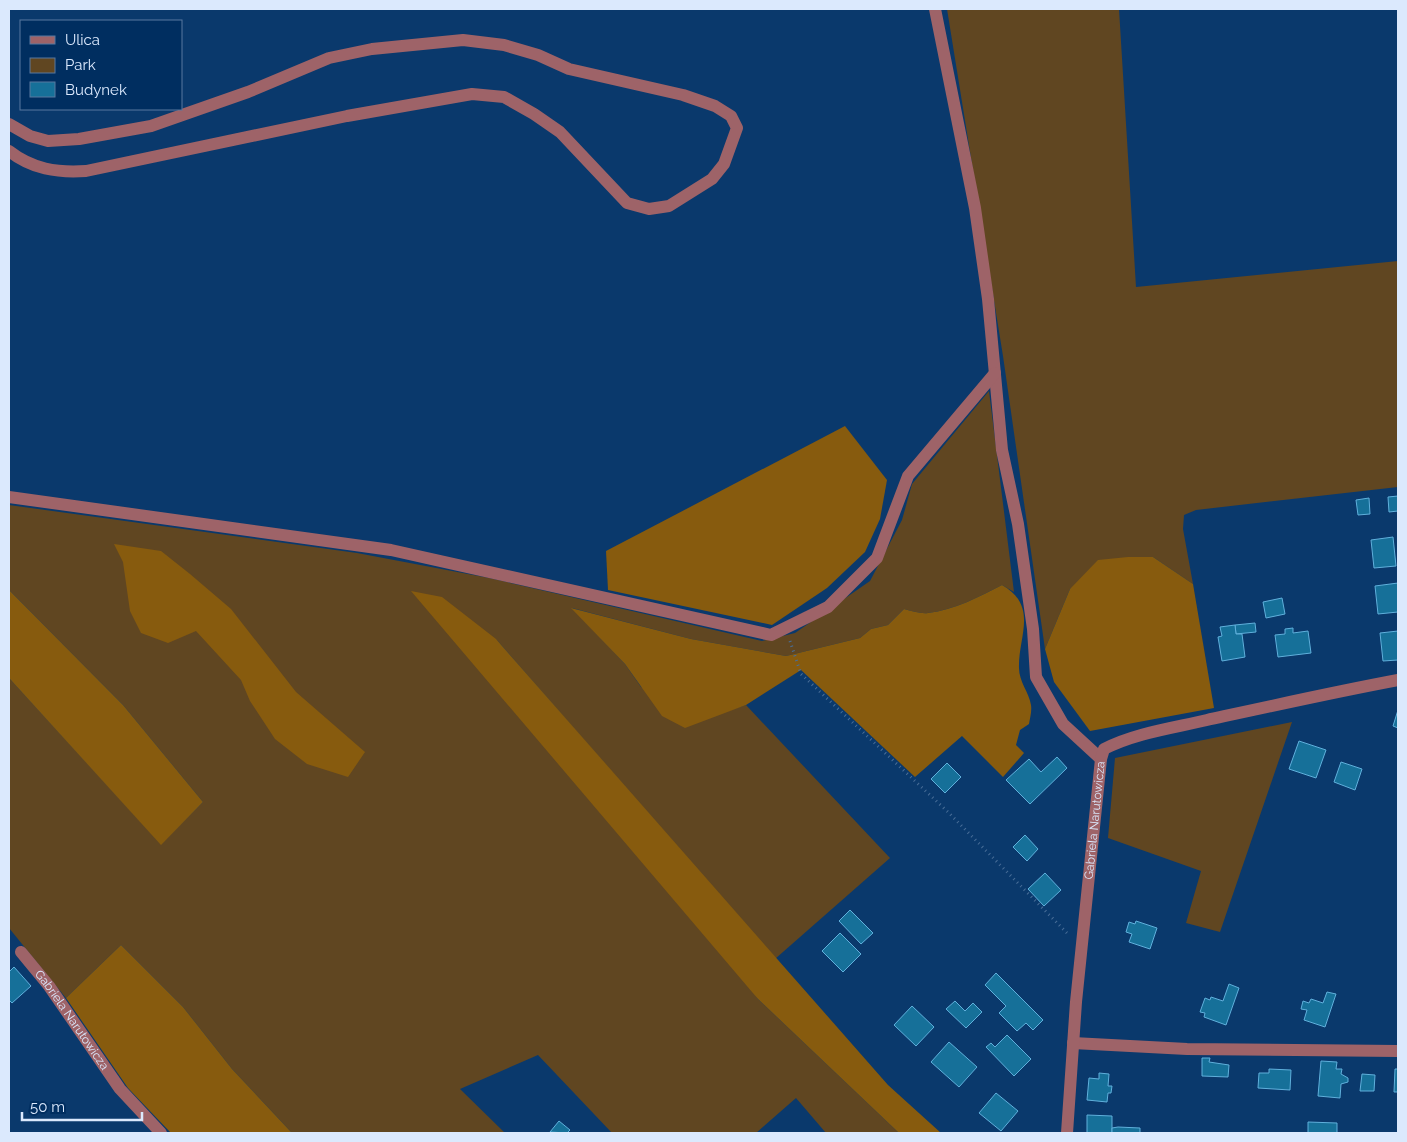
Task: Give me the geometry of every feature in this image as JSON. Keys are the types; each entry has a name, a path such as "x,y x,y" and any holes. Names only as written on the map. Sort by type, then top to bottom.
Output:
{"street":[{"path":"935,9 975,208 995,373 1002,450 1018,524 1033,629 1036,677 1063,724 1101,759"},
{"path":"9,124 30,136 48,141 79,139 150,126 248,92 329,58 372,49 463,40 504,45 538,55 569,69 683,95 723,111 731,116 737,128 724,164 712,179 669,206 649,209 627,203 560,132 547,123 504,97 472,94 347,116 86,171 65,172 37,167 22,161 9,151"},
{"path":"9,497 391,550 771,635 828,607 878,558 908,476 995,373"},
{"name":"Gabriela Narutowicza","path":"1067,1133 1073,1043 1101,759 1104,749 1118,742 1141,736 1320,694 1398,680"},
{"name":"Gabriela Narutowicza","path":"21,952 49,986 120,1089 160,1133"},
{"path":"1073,1043 1187,1049 1398,1051"}],"path":[{"path":"785,628 802,674 948,812 1083,948"}],"green space":[{"path":"947,9 1119,9 1136,287 1398,261 1398,487 1196,510 1184,515 1183,529 1193,584 1153,557 1070,589 1045,649 1003,356"},
{"path":"989,391 1014,592 1002,585 947,609 922,613 904,609 888,625 871,629 860,638 786,656 691,639 572,608 625,664 641,687 706,718 746,705 890,858 775,959 496,639 758,999 899,1133 826,1133 796,1098 756,1133 612,1133 538,1055 460,1089 505,1133 292,1133 232,1069 183,1007 121,945 66,998 9,928 9,678 161,844 203,802 123,705 9,590 9,505 357,553 489,578 762,641 795,633 870,581 902,520 912,484"},
{"path":"1292,722 1220,932 1186,923 1201,871 1108,838 1115,758"}],"shaded area":[{"path":"845,426 887,480 880,519 865,552 827,588 772,625 608,590 606,551"},
{"path":"114,544 161,551 231,609 296,692 365,752 348,777 307,764 275,739 250,701 241,680 196,631 168,643 141,633 130,611 123,562"},
{"path":"1153,557 1193,584 1214,708 1090,731 1054,682 1045,649 1070,589 1098,560"},
{"path":"1002,585 1013,593 1020,602 1023,612 1024,623 1019,673 1031,707 1029,724 1020,730 1016,745 1024,753 1003,777 962,736 915,777 801,670 746,705 685,728 662,716 625,664 571,608 691,639 786,656 860,638 871,629 888,625 904,609 928,613 947,609"},
{"path":"9,590 123,705 203,802 161,845 9,678"},
{"path":"411,591 442,597 496,639 888,1085 941,1133 899,1133 758,999"},
{"path":"121,945 183,1007 232,1069 292,1133 171,1133 128,1088 66,998"}],"building":[{"path":"1398,496 1398,511 1389,512 1388,497"},
{"path":"1369,498 1370,514 1358,515 1356,500"},
{"path":"1393,537 1396,566 1374,568 1371,540"},
{"path":"1398,583 1398,612 1378,614 1375,586"},
{"path":"1282,598 1285,614 1266,618 1263,602"},
{"path":"1255,623 1256,632 1236,634 1235,625"},
{"path":"1235,625 1236,634 1242,634 1245,657 1222,661 1218,637 1222,636 1220,627"},
{"path":"1293,628 1293,633 1308,631 1311,653 1278,657 1275,635 1285,634 1285,629"},
{"path":"1398,631 1398,660 1383,661 1380,633"},
{"path":"1398,710 1398,728 1393,726"},
{"path":"1299,741 1326,750 1316,778 1289,769"},
{"path":"1057,757 1067,768 1030,804 1006,780 1029,759 1041,772"},
{"path":"1341,762 1362,769 1355,790 1334,782"},
{"path":"947,763 961,777 945,793 931,779"},
{"path":"1025,835 1038,849 1027,861 1013,847"},
{"path":"1045,873 1061,890 1044,906 1028,889"},
{"path":"850,910 873,933 861,944 839,921"},
{"path":"1136,921 1157,928 1150,949 1129,942 1132,934 1126,932 1129,922 1135,924"},
{"path":"840,933 861,954 843,972 822,951"},
{"path":"14,967 31,986 12,1003 9,1000 9,972"},
{"path":"996,973 1043,1020 1033,1030 1026,1023 1017,1031 999,1013 1006,1006 985,985"},
{"path":"1229,984 1239,988 1226,1025 1204,1017 1205,1013 1200,1012 1205,998 1210,1000 1211,997 1223,1001"},
{"path":"1327,992 1336,994 1325,1027 1304,1020 1307,1010 1301,1009 1303,1001 1309,1003 1311,999 1323,1003"},
{"path":"955,1001 965,1011 973,1003 982,1012 966,1028 946,1009"},
{"path":"912,1006 934,1027 916,1046 894,1025"},
{"path":"1007,1035 1031,1059 1014,1076 986,1047 991,1043 995,1047"},
{"path":"949,1042 977,1067 959,1087 931,1062"},
{"path":"1202,1058 1210,1058 1209,1062 1229,1065 1228,1077 1202,1076"},
{"path":"1321,1061 1337,1062 1336,1069 1342,1069 1341,1074 1348,1078 1348,1082 1341,1084 1340,1098 1318,1096"},
{"path":"1269,1069 1291,1070 1290,1090 1258,1088 1259,1073 1269,1073"},
{"path":"1395,1069 1398,1069 1398,1092 1394,1092"},
{"path":"1099,1073 1109,1074 1108,1086 1112,1086 1111,1093 1108,1093 1107,1102 1087,1100 1089,1078 1099,1079"},
{"path":"1362,1074 1375,1075 1374,1091 1360,1091"},
{"path":"996,1093 1018,1111 1001,1131 979,1113"},
{"path":"1087,1115 1112,1116 1112,1133 1087,1133"},
{"path":"559,1121 570,1130 567,1133 550,1132"},
{"path":"1308,1122 1337,1123 1337,1133 1308,1133"},
{"path":"1112,1128 1140,1128 1140,1133 1112,1133"}]}
